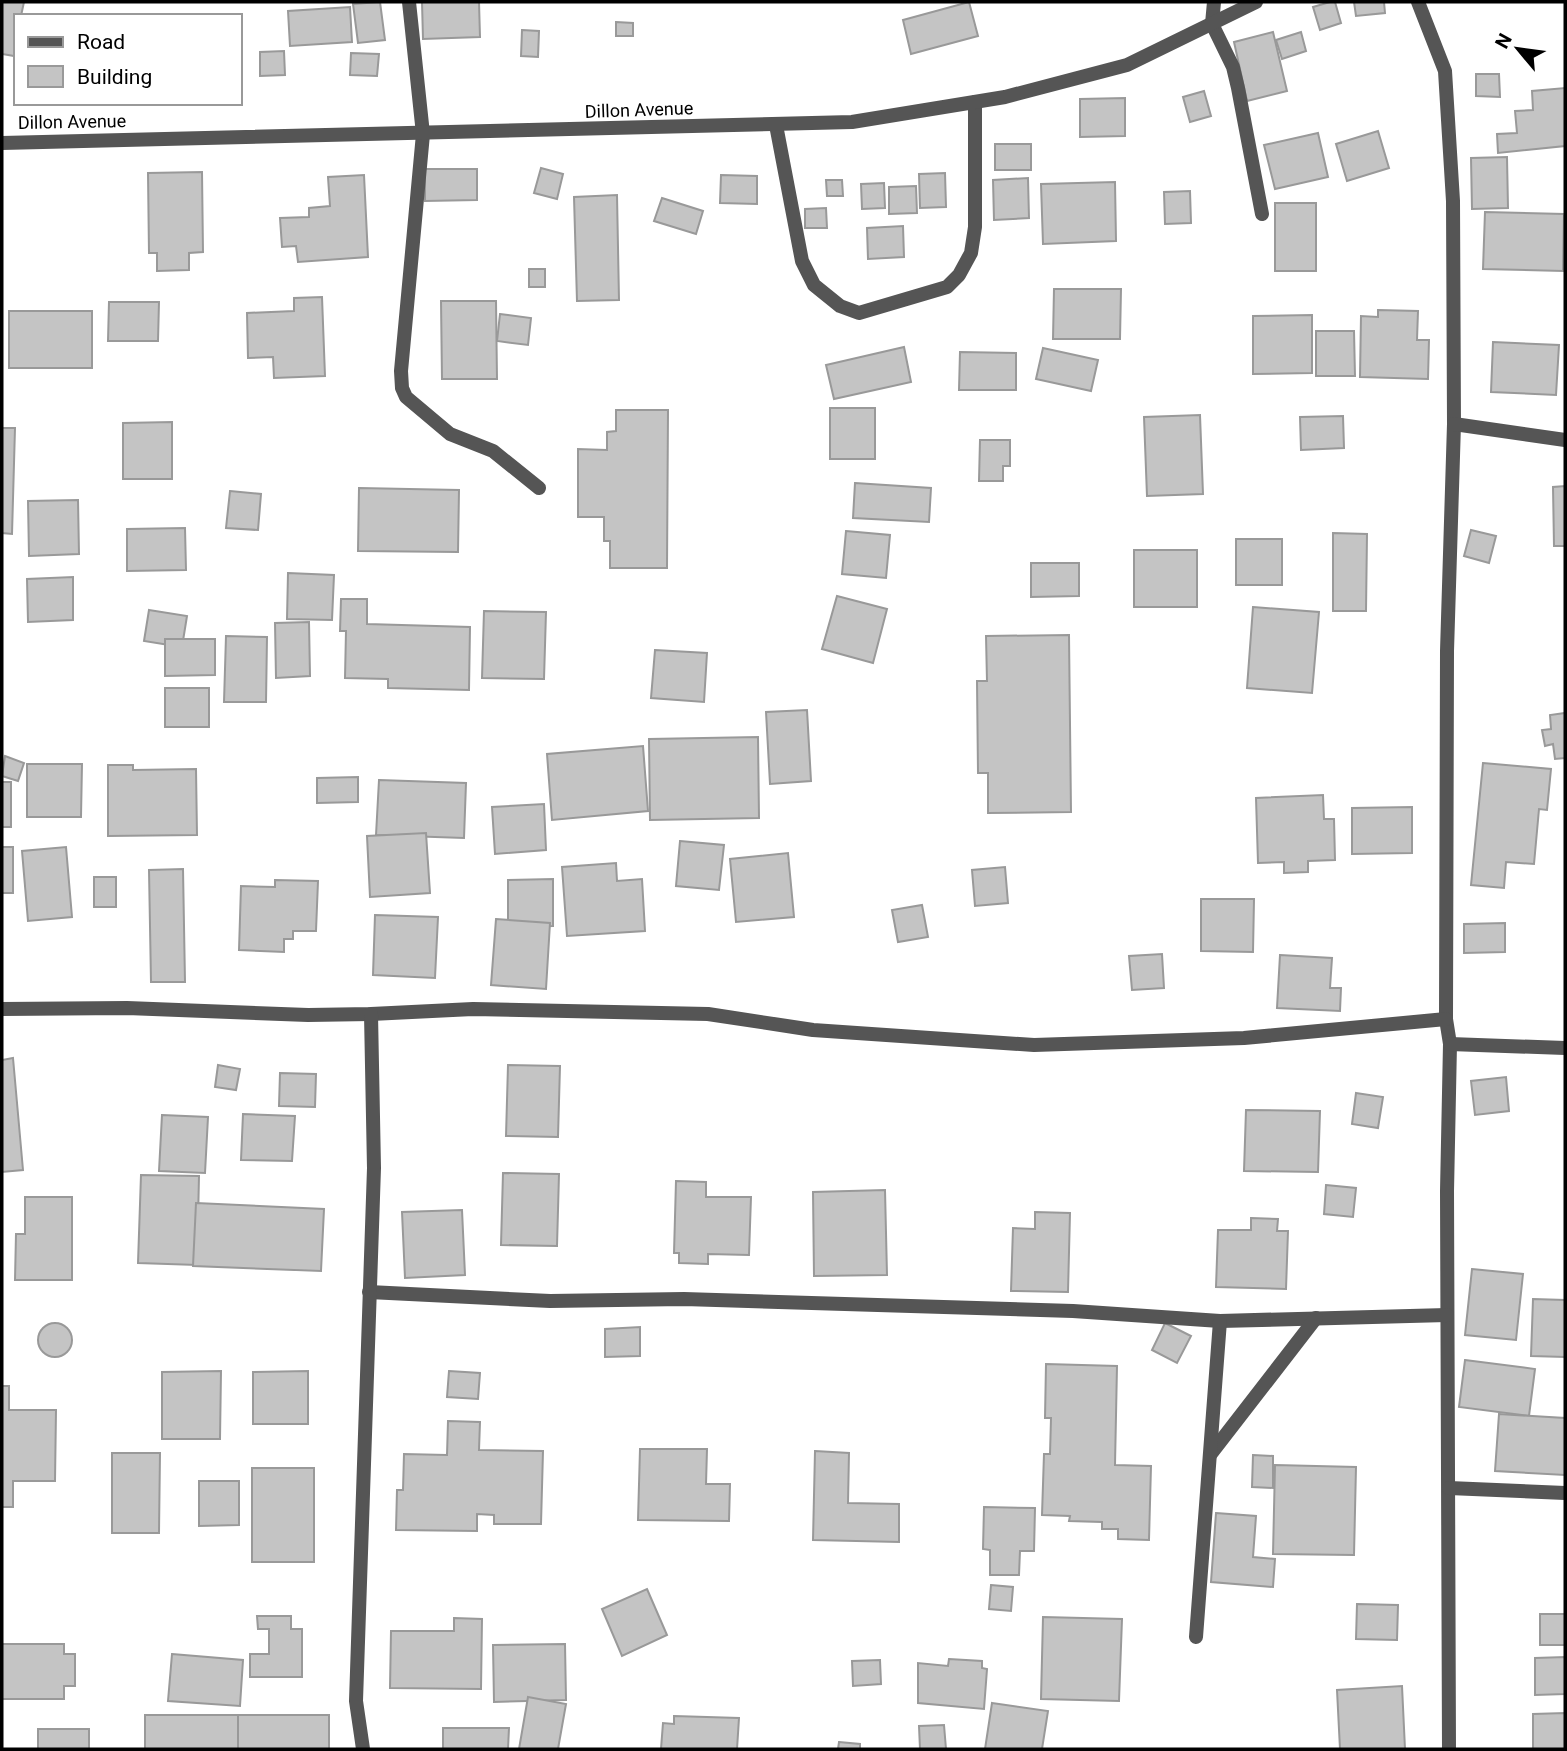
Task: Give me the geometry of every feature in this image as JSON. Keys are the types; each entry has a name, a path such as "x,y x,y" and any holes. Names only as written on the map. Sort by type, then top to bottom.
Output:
{"street":[{"path":"409,2 423,134 401,371 402,388 406,397 450,434 493,451 539,488"},
{"path":"1214,2 1212,24 1233,67 1262,214"},
{"name":"Dillon Avenue","path":"2,143 852,122 1005,97 1127,65 1256,2"},
{"path":"1418,2 1445,71 1453,201 1454,424 1447,665 1446,1019 1450,1044 1447,1315 1449,1749"},
{"path":"776,125 802,261 814,285 840,306 859,313 947,287 959,275 971,253 975,227 975,102"},
{"path":"1454,424 1565,440"},
{"path":"2,1009 127,1008 308,1015 473,1009 708,1014 813,1030 1034,1045 1244,1038 1446,1019"},
{"path":"363,1749 356,1701 374,1168 372,1014"},
{"path":"1450,1044 1565,1048"},
{"path":"369,1292 550,1301 684,1300 1073,1311 1220,1321 1447,1315"},
{"path":"1210,1455 1316,1318"},
{"path":"1196,1637 1220,1321"},
{"path":"1449,1488 1565,1493"}],"building":[{"path":"2,2 24,2 21,14 14,14 14,56 2,54"},
{"path":"380,2 385,40 358,43 353,4"},
{"path":"422,2 479,2 480,37 423,39"},
{"path":"969,2 978,36 911,54 903,20"},
{"path":"1335,2 1341,23 1320,30 1313,7"},
{"path":"1354,2 1384,2 1385,13 1356,16"},
{"path":"350,7 352,42 290,46 288,11"},
{"path":"616,22 633,23 633,36 616,36"},
{"path":"522,30 539,31 538,57 521,56"},
{"path":"1273,32 1287,91 1247,101 1234,42"},
{"path":"1301,32 1306,51 1282,59 1276,40"},
{"path":"284,51 285,75 260,76 260,52"},
{"path":"351,53 379,54 377,76 350,75"},
{"path":"1476,74 1499,74 1500,97 1476,96"},
{"path":"1565,88 1565,146 1498,153 1497,134 1517,133 1515,111 1533,110 1532,91"},
{"path":"1204,91 1211,116 1190,122 1183,97"},
{"path":"1125,98 1125,136 1080,137 1080,99"},
{"path":"1378,131 1389,168 1347,181 1336,144"},
{"path":"1318,133 1328,177 1275,189 1264,145"},
{"path":"995,144 1031,144 1031,170 995,170"},
{"path":"1507,157 1508,208 1472,209 1471,158"},
{"path":"541,168 563,174 557,199 534,193"},
{"path":"425,169 477,169 477,200 425,201"},
{"path":"202,172 203,252 189,253 189,270 157,271 157,253 149,253 148,173"},
{"path":"945,173 946,207 920,208 919,174"},
{"path":"364,175 368,257 298,262 296,246 282,247 280,218 309,217 309,208 330,206 328,177"},
{"path":"721,175 757,176 757,204 720,203"},
{"path":"1028,178 1029,218 994,220 993,180"},
{"path":"826,180 842,180 843,196 827,196"},
{"path":"1115,182 1116,241 1043,244 1041,184"},
{"path":"884,183 885,208 862,209 861,184"},
{"path":"916,186 917,213 889,214 889,187"},
{"path":"1190,191 1191,223 1165,224 1164,192"},
{"path":"617,195 619,300 577,301 574,197"},
{"path":"662,198 703,211 696,234 654,221"},
{"path":"1275,203 1316,203 1316,271 1275,271"},
{"path":"826,208 827,228 805,228 805,209"},
{"path":"1485,212 1564,214 1563,271 1483,269"},
{"path":"903,226 904,257 868,259 867,228"},
{"path":"529,269 545,269 545,287 529,287"},
{"path":"1054,289 1121,289 1120,339 1053,339"},
{"path":"322,297 325,376 274,378 273,357 248,358 247,313 294,311 294,298"},
{"path":"441,301 496,301 497,379 442,379"},
{"path":"109,302 159,302 158,341 108,341"},
{"path":"1378,310 1418,311 1417,340 1429,340 1428,379 1360,377 1361,316 1378,317"},
{"path":"9,311 92,311 92,368 9,368"},
{"path":"500,314 531,318 528,345 497,341"},
{"path":"1312,315 1312,373 1253,374 1253,316"},
{"path":"1316,331 1354,331 1355,376 1316,376"},
{"path":"1493,342 1559,345 1556,395 1491,392"},
{"path":"904,347 911,382 834,399 826,365"},
{"path":"1043,348 1098,360 1091,391 1036,379"},
{"path":"960,352 1016,353 1016,390 959,390"},
{"path":"830,408 875,408 875,459 830,459"},
{"path":"616,410 668,410 667,568 610,568 610,541 604,541 604,517 578,517 578,449 607,450 607,432 616,431"},
{"path":"1200,415 1203,494 1147,496 1144,417"},
{"path":"1343,416 1344,448 1301,450 1300,417"},
{"path":"172,422 172,479 123,479 123,423"},
{"path":"2,428 15,428 12,534 2,533"},
{"path":"980,440 1010,440 1010,466 1003,466 1003,481 979,481"},
{"path":"855,483 931,488 929,522 853,518"},
{"path":"1565,486 1565,546 1554,546 1553,487"},
{"path":"359,488 459,490 458,552 358,551"},
{"path":"230,491 261,494 258,530 226,528"},
{"path":"78,500 79,554 29,556 28,501"},
{"path":"185,528 186,570 127,571 127,529"},
{"path":"1471,530 1496,536 1489,563 1464,556"},
{"path":"846,531 890,535 886,578 842,574"},
{"path":"1333,533 1367,534 1366,611 1333,611"},
{"path":"1236,539 1282,539 1282,585 1236,585"},
{"path":"1134,550 1197,550 1197,607 1134,607"},
{"path":"1031,563 1079,563 1079,596 1031,597"},
{"path":"288,573 334,575 332,620 287,619"},
{"path":"73,577 73,620 28,622 27,579"},
{"path":"837,596 887,609 873,663 822,649"},
{"path":"341,599 367,599 367,624 470,627 469,690 388,688 388,679 345,678 346,631 340,631"},
{"path":"1253,607 1319,612 1312,693 1247,688"},
{"path":"149,610 187,616 182,647 144,641"},
{"path":"484,611 546,612 544,679 482,678"},
{"path":"309,622 310,676 276,678 275,623"},
{"path":"1069,635 1071,812 988,813 988,773 978,773 977,681 987,681 986,636"},
{"path":"226,636 267,637 266,702 224,702"},
{"path":"165,639 215,639 215,675 165,676"},
{"path":"655,650 707,653 704,702 651,698"},
{"path":"165,688 209,688 209,727 165,727"},
{"path":"807,710 811,781 770,784 766,712"},
{"path":"1565,713 1565,758 1555,759 1553,744 1545,746 1542,730 1551,729 1550,715"},
{"path":"758,737 759,818 650,820 649,739"},
{"path":"643,746 648,811 552,820 547,754"},
{"path":"5,756 24,763 18,781 2,776"},
{"path":"1483,763 1551,769 1547,810 1539,809 1534,864 1506,862 1504,888 1471,885"},
{"path":"27,764 82,764 81,817 27,817"},
{"path":"108,765 133,765 133,770 196,769 197,835 108,836"},
{"path":"358,777 358,802 317,803 317,778"},
{"path":"379,780 466,783 464,838 376,835"},
{"path":"2,782 11,782 11,827 2,827"},
{"path":"1323,795 1324,819 1334,819 1335,860 1308,861 1308,872 1284,873 1284,862 1258,863 1256,798"},
{"path":"544,804 546,850 495,854 492,807"},
{"path":"1412,807 1412,853 1352,854 1352,808"},
{"path":"426,833 430,893 370,897 367,836"},
{"path":"680,841 724,845 719,890 676,886"},
{"path":"2,847 13,847 13,893 2,893"},
{"path":"66,847 72,917 28,921 22,851"},
{"path":"788,853 794,917 736,922 730,859"},
{"path":"616,863 617,881 642,879 645,931 567,936 562,867"},
{"path":"1005,867 1008,903 975,906 972,870"},
{"path":"183,869 185,982 151,982 149,870"},
{"path":"94,877 116,877 116,907 94,907"},
{"path":"553,879 553,926 508,927 508,880"},
{"path":"275,880 318,881 316,931 293,931 293,939 284,939 284,952 239,950 241,886 275,887"},
{"path":"1201,899 1254,899 1253,952 1201,951"},
{"path":"922,905 928,937 898,942 892,910"},
{"path":"375,915 438,917 435,978 373,975"},
{"path":"496,919 550,923 546,989 491,985"},
{"path":"1505,923 1505,952 1464,953 1464,924"},
{"path":"1162,954 1164,988 1132,990 1129,956"},
{"path":"1280,955 1332,958 1330,988 1341,988 1340,1011 1277,1008"},
{"path":"13,1058 23,1170 2,1172 2,1060"},
{"path":"218,1065 240,1069 236,1090 215,1087"},
{"path":"508,1065 560,1066 558,1137 506,1136"},
{"path":"280,1073 316,1074 315,1107 279,1106"},
{"path":"1506,1077 1509,1111 1475,1115 1471,1081"},
{"path":"1356,1093 1383,1097 1378,1128 1352,1124"},
{"path":"1246,1110 1320,1111 1318,1172 1244,1171"},
{"path":"243,1114 295,1116 292,1161 241,1160"},
{"path":"162,1115 208,1117 205,1173 159,1171"},
{"path":"503,1173 559,1174 557,1246 501,1245"},
{"path":"141,1175 199,1176 197,1265 138,1263"},
{"path":"676,1181 706,1182 706,1197 751,1197 749,1255 708,1254 708,1264 679,1263 679,1253 674,1253"},
{"path":"1326,1185 1356,1188 1353,1217 1324,1214"},
{"path":"885,1190 887,1275 814,1276 813,1192"},
{"path":"25,1197 72,1197 72,1280 15,1280 16,1234 25,1234"},
{"path":"196,1203 324,1209 321,1271 193,1266"},
{"path":"462,1210 465,1275 405,1278 402,1212"},
{"path":"1035,1212 1070,1213 1068,1292 1011,1291 1013,1228 1035,1229"},
{"path":"1251,1218 1278,1219 1277,1231 1288,1231 1286,1289 1216,1287 1218,1230 1251,1230"},
{"path":"1472,1269 1523,1274 1516,1340 1465,1335"},
{"path":"1533,1299 1565,1300 1565,1357 1531,1356"},
{"path":"55,1323 67,1328 72,1340 67,1352 55,1357 43,1352 38,1340 43,1328"},
{"path":"1165,1323 1191,1336 1177,1363 1152,1350"},
{"path":"640,1327 640,1356 605,1357 605,1329"},
{"path":"1465,1360 1535,1369 1529,1416 1459,1407"},
{"path":"1046,1364 1117,1366 1115,1465 1151,1466 1149,1540 1118,1539 1118,1529 1102,1529 1102,1522 1069,1521 1070,1516 1042,1515 1044,1454 1050,1454 1051,1418 1045,1418"},
{"path":"221,1371 220,1439 162,1439 162,1372"},
{"path":"308,1371 308,1424 253,1424 253,1372"},
{"path":"449,1371 480,1373 478,1399 447,1397"},
{"path":"2,1386 9,1386 9,1410 56,1410 55,1481 13,1481 13,1507 2,1507"},
{"path":"1499,1414 1565,1418 1565,1475 1495,1471"},
{"path":"448,1421 480,1422 479,1450 543,1451 541,1524 494,1524 494,1515 477,1514 477,1531 396,1530 397,1490 403,1490 404,1454 447,1455"},
{"path":"640,1449 707,1449 706,1484 730,1484 729,1521 638,1520"},
{"path":"815,1451 849,1453 848,1503 899,1504 899,1542 813,1540"},
{"path":"112,1453 160,1453 159,1533 112,1533"},
{"path":"1253,1455 1273,1456 1273,1488 1252,1487"},
{"path":"1275,1465 1356,1467 1354,1555 1273,1554"},
{"path":"252,1468 314,1468 314,1562 252,1562"},
{"path":"199,1481 239,1481 239,1525 199,1526"},
{"path":"984,1507 1035,1508 1034,1551 1020,1551 1019,1575 990,1575 990,1550 983,1549"},
{"path":"1216,1513 1256,1516 1253,1557 1275,1559 1273,1587 1211,1582"},
{"path":"991,1585 1013,1587 1011,1611 989,1609"},
{"path":"647,1589 667,1635 622,1656 602,1609"},
{"path":"1357,1604 1398,1605 1397,1640 1356,1639"},
{"path":"1540,1614 1565,1614 1565,1645 1540,1645"},
{"path":"257,1616 291,1616 291,1629 302,1629 302,1677 250,1677 250,1654 269,1654 269,1629 258,1629"},
{"path":"1043,1617 1122,1619 1119,1701 1041,1699"},
{"path":"454,1618 482,1619 481,1689 390,1688 391,1631 454,1631"},
{"path":"2,1644 64,1644 64,1654 75,1654 75,1686 64,1686 64,1699 2,1699"},
{"path":"565,1644 566,1700 494,1702 493,1645"},
{"path":"172,1654 243,1660 240,1706 168,1701"},
{"path":"1565,1657 1565,1694 1535,1695 1535,1658"},
{"path":"949,1659 982,1661 982,1668 987,1669 984,1709 918,1703 918,1663 948,1666"},
{"path":"880,1660 881,1684 853,1686 852,1661"},
{"path":"1402,1686 1405,1749 1340,1749 1337,1690"},
{"path":"528,1697 566,1704 558,1749 519,1749"},
{"path":"992,1703 1048,1711 1042,1749 985,1749"},
{"path":"1565,1713 1565,1749 1533,1749 1533,1714"},
{"path":"145,1715 238,1715 238,1749 145,1749"},
{"path":"238,1715 329,1715 329,1749 238,1749"},
{"path":"674,1716 739,1718 737,1749 661,1749 663,1723 674,1724"},
{"path":"944,1725 946,1749 920,1749 919,1726"},
{"path":"443,1728 509,1728 508,1749 443,1749"},
{"path":"38,1729 89,1729 89,1749 38,1749"},
{"path":"839,1742 860,1744 860,1749 838,1749"}]}
